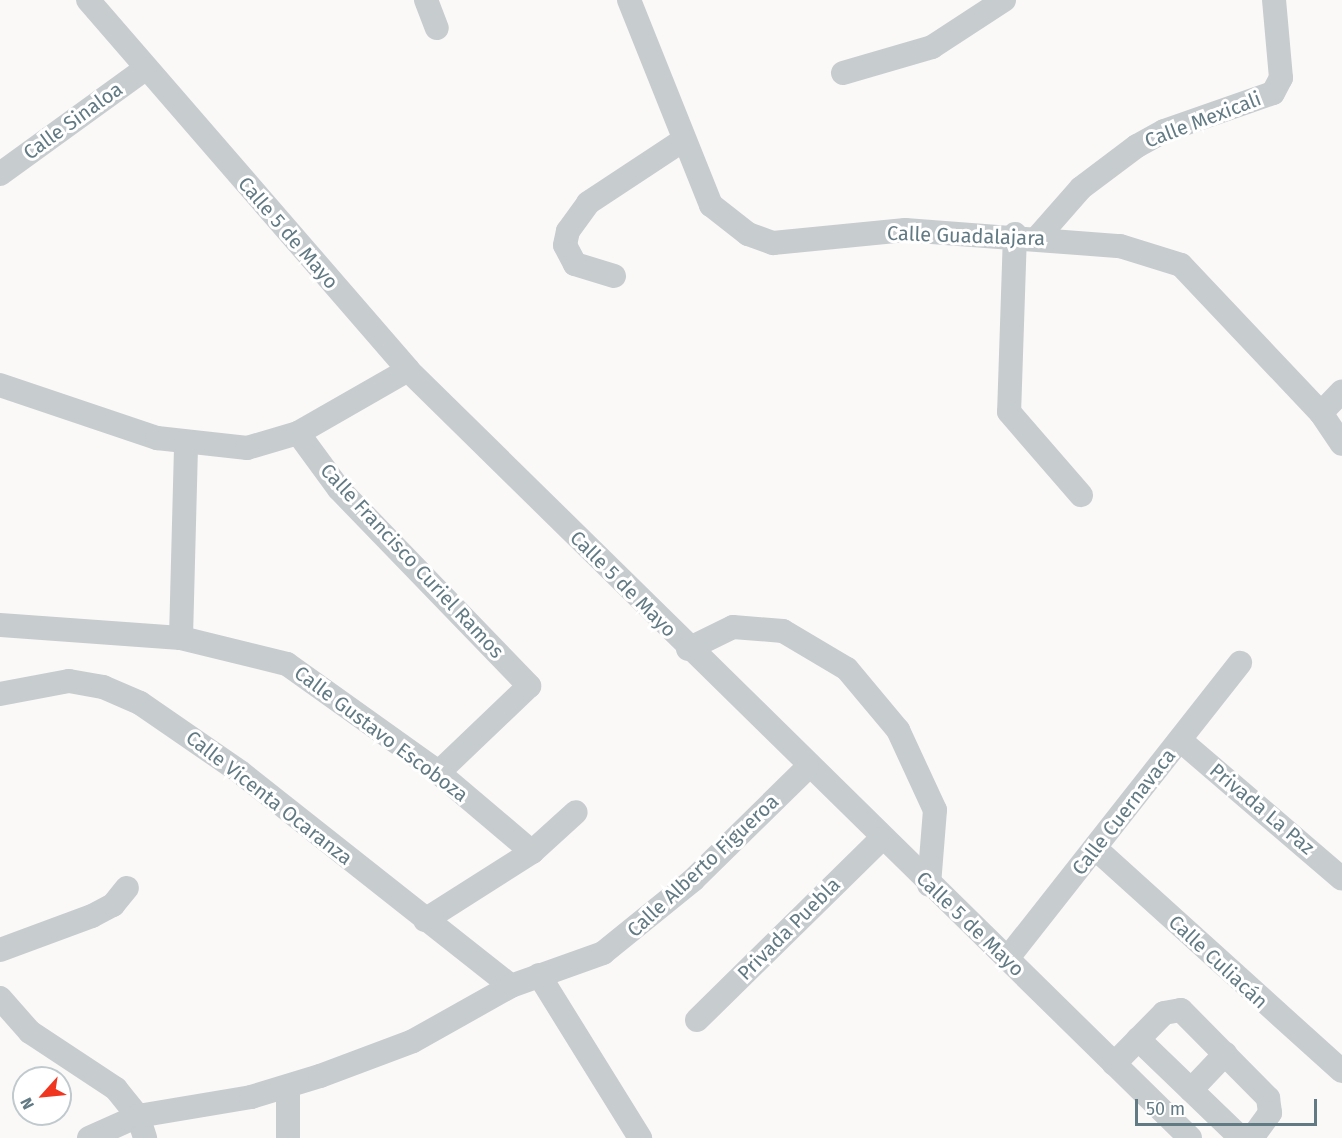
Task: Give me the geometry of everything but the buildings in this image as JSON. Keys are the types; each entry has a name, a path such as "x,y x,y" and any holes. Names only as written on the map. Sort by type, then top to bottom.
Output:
{"street":[{"name":"Calle 5 de Mayo","path":"88,0 145,69 408,370 807,768 1190,1138"},
{"path":"426,0 437,28"},
{"name":"Calle Guadalajara","path":"630,0 682,141 711,205 748,234 773,243 904,230 1026,236 1120,246 1181,265 1321,413 1342,444"},
{"path":"843,73 932,47 1004,0"},
{"name":"Calle Mexicali","path":"1026,236 1081,188 1137,146 1273,93 1281,78 1274,0"},
{"name":"Calle Sinaloa","path":"0,174 145,69"},
{"path":"614,276 575,264 565,245 568,231 588,203 682,141"},
{"path":"1026,236 1009,412 1081,495"},
{"path":"0,385 86,419 186,442 247,448 298,433 408,370"},
{"path":"1321,413 1342,391"},
{"name":"Calle Francisco Curiel Ramos","path":"298,433 339,489 529,686 438,773"},
{"path":"181,638 186,442"},
{"name":"Calle Gustavo Escoboza","path":"0,625 181,638 287,664 438,773 532,852"},
{"path":"688,649 733,627 783,631 847,669 898,730 935,810 929,885"},
{"name":"Calle Cuernavaca","path":"1007,959 1096,849 1240,663"},
{"name":"Calle Vicenta Ocaranza","path":"0,694 69,681 103,687 140,703 240,772 511,986"},
{"name":"Privada La Paz","path":"1180,740 1342,879"},
{"name":"Calle Alberto Figueroa","path":"89,1138 142,1127 288,1088 413,1041 511,986 620,942 807,768"},
{"path":"425,920 532,852 576,812"},
{"name":"Privada Puebla","path":"697,1020 881,839"},
{"name":"Calle Culiacán","path":"1096,849 1342,1071"},
{"path":"0,950 92,916 113,905 127,888"},
{"path":"539,975 640,1138"},
{"path":"0,998 30,1032 116,1089 142,1127"},
{"path":"1114,1064 1138,1039 1175,1008 1268,1098 1270,1113 1252,1138"},
{"path":"1138,1039 1240,1138"},
{"path":"1191,1090 1225,1054"},
{"path":"288,1088 288,1138"}]}
